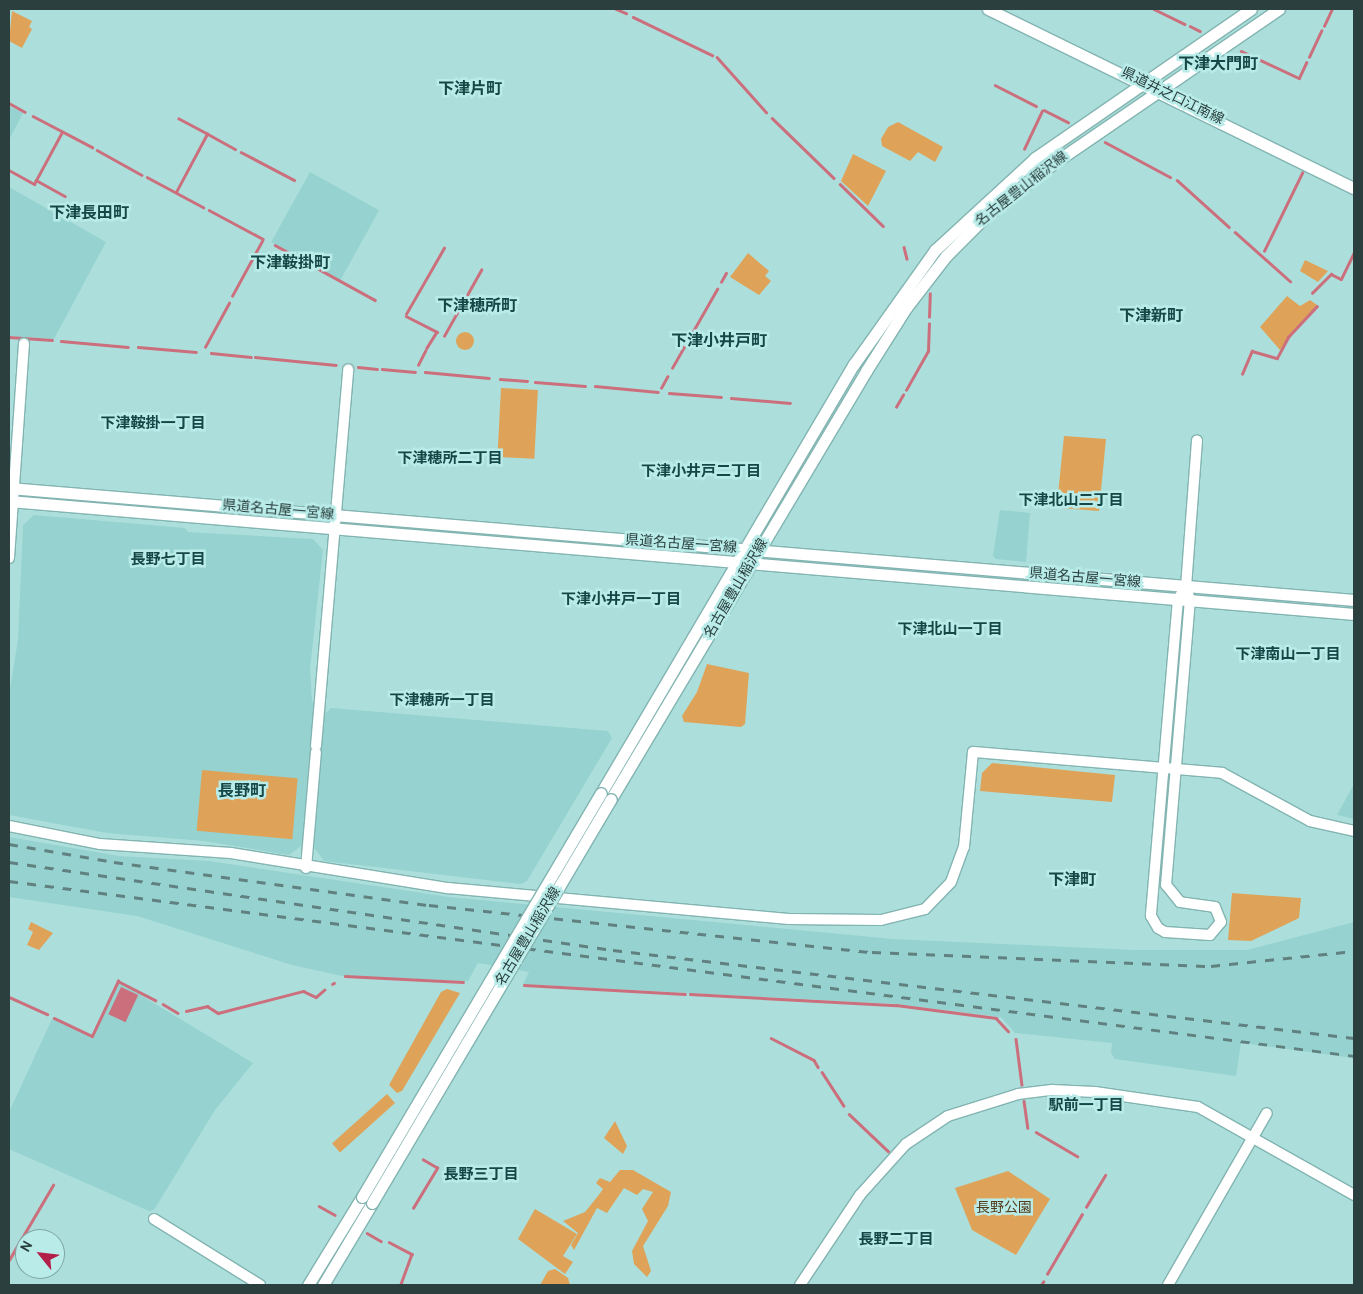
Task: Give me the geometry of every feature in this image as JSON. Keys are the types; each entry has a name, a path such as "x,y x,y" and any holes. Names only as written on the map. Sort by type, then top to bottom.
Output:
{"main road":[{"name":"県道井之口江南線","path":"988,9 1159,90 1354,188"},
{"name":"名古屋豊山稲沢線","path":"323,1285 606,796 744,549 871,336 935,250 1035,158 1251,9"},
{"name":"名古屋豊山稲沢線","path":"308,1285 901,316 946,256 1008,197 1159,90 1279,9"},
{"name":"県道名古屋一宮線","path":"11,488 1354,600"},
{"name":"県道名古屋一宮線","path":"11,501 1354,614"}],"street":[{"path":"9,558 11,488 24,344"},
{"path":"306,868 348,369"},
{"path":"1186,587 1178,599 1151,916 1158,928 1166,932 1210,935 1221,922 1215,907 1180,902 1166,885 1190,600 1186,587 1197,440"},
{"path":"9,826 100,844 231,854 306,868 448,888 789,919 881,920 924,908 951,882 964,847 973,752 1176,768 1235,777 1310,821 1354,831"},
{"path":"800,1285 883,1166 927,1129 987,1101 1052,1090 1116,1094 1198,1107 1354,1195"},
{"path":"1168,1285 1267,1113"},
{"path":"154,1219 260,1285"}],"shaded area":[{"path":"9,106 23,113 9,140"},
{"path":"310,172 379,210 340,280 271,242"},
{"path":"9,187 106,242 54,339 9,336"},
{"path":"1000,510 1030,513 1026,562 996,559 993,556"},
{"path":"34,515 185,528 188,532 313,539 323,550 310,669 312,702 327,712 331,708 608,731 612,738 527,881 521,884 324,861 315,849 301,846 289,855 204,841 107,833 9,815 9,695 18,640 23,525"},
{"path":"1354,784 1354,819 1337,815"},
{"path":"9,837 119,856 209,861 449,897 893,939 1134,950 1247,950 1354,922 1354,1058 1241,1043 1236,1076 1115,1059 1111,1053 1112,1043 1015,1033 1001,1017 896,1004 523,984 529,972 478,963 468,981 342,976 292,965 137,916 9,897"},
{"path":"119,982 253,1063 215,1110 154,1210 149,1211 9,1149 9,1112 52,1019 93,1038"},
{"path":"121,987 138,995 126,1022 108,1014"}],"green space":[{"path":"12,11 32,21 29,27 32,29 22,48 9,41"},
{"path":"898,122 943,147 935,162 918,152 910,161 882,146 881,139 888,127"},
{"path":"853,154 886,171 868,206 841,181"},
{"path":"748,253 769,271 765,276 771,281 759,295 730,277"},
{"path":"1305,260 1328,271 1318,282 1300,271"},
{"path":"1287,296 1300,306 1310,300 1317,305 1280,350 1260,327"},
{"path":"465,332 471,335 474,341 471,347 465,350 459,347 456,341 459,335"},
{"path":"501,388 538,390 534,459 497,457"},
{"path":"1064,436 1106,439 1099,511 1060,508 1057,504"},
{"path":"707,664 749,673 745,724 741,727 684,722 682,716 697,692"},
{"path":"992,763 1115,775 1112,802 980,791 982,773"},
{"path":"202,770 298,778 292,839 197,831"},
{"path":"1232,893 1301,898 1299,918 1251,941 1228,940"},
{"path":"31,922 53,933 39,950 27,945 33,932 28,929"},
{"path":"447,989 460,993 402,1091 397,1093 389,1085 441,992"},
{"path":"387,1094 395,1103 340,1152 332,1144"},
{"path":"615,1121 627,1146 623,1154 604,1138"},
{"path":"620,1170 633,1170 671,1192 668,1206 643,1246 651,1271 647,1277 634,1264 632,1251 648,1221 642,1209 653,1192 643,1189 637,1195 624,1188 607,1213 597,1208 574,1250 571,1245 578,1233 563,1221 585,1212 603,1189 596,1183 600,1178 610,1182"},
{"name":"長野公園","path":"1008,1171 1050,1199 1016,1255 972,1230 955,1188"},
{"path":"535,1209 577,1234 563,1256 573,1262 565,1274 518,1239"},
{"path":"555,1269 568,1278 570,1285 540,1285 548,1271"}],"waterway":[{"path":"616,9 626,13"},
{"path":"1154,9 1185,24"},
{"path":"1324,26 1332,9"},
{"path":"633,17 712,55"},
{"path":"1190,26 1200,31"},
{"path":"1309,57 1321,31"},
{"path":"1241,51 1299,78 1306,63"},
{"path":"717,57 766,112"},
{"path":"995,85 1036,106"},
{"path":"9,103 25,112"},
{"path":"1044,110 1068,122"},
{"path":"1024,149 1042,111"},
{"path":"33,116 92,147"},
{"path":"772,118 834,178"},
{"path":"176,192 207,134 179,119"},
{"path":"9,170 34,184 62,132"},
{"path":"208,134 235,149"},
{"path":"1105,142 1170,177"},
{"path":"97,150 142,175"},
{"path":"241,152 294,180"},
{"path":"1264,251 1302,173"},
{"path":"147,177 203,207"},
{"path":"36,180 65,196"},
{"path":"1177,180 1229,227"},
{"path":"840,184 883,226"},
{"path":"209,210 263,239"},
{"path":"1235,232 1290,281"},
{"path":"232,296 262,241"},
{"path":"275,245 375,300"},
{"path":"904,247 907,259"},
{"path":"406,314 444,248"},
{"path":"1312,293 1331,274 1341,279 1354,252"},
{"path":"444,336 481,270"},
{"path":"721,282 726,273"},
{"path":"672,368 717,289"},
{"path":"929,317 930,294"},
{"path":"205,347 229,303"},
{"path":"1242,374 1252,351 1277,358 1288,337 1317,306"},
{"path":"406,316 437,332 427,348"},
{"path":"906,390 928,351 929,324"},
{"path":"9,337 52,340"},
{"path":"61,341 128,347"},
{"path":"138,347 196,352"},
{"path":"418,365 425,351"},
{"path":"211,353 251,357"},
{"path":"255,357 336,365"},
{"path":"358,367 377,369"},
{"path":"382,369 415,372"},
{"path":"425,372 489,378"},
{"path":"661,388 667,377"},
{"path":"500,379 527,381"},
{"path":"535,382 585,386"},
{"path":"595,386 658,392"},
{"path":"669,393 721,397"},
{"path":"896,407 903,395"},
{"path":"731,398 790,403"},
{"path":"345,976 463,982"},
{"path":"54,1018 92,1036 118,981 155,1000"},
{"path":"524,985 685,994"},
{"path":"186,1011 207,1006 218,1013 303,991 316,997 324,990"},
{"path":"690,994 896,1005 996,1018 1008,1031"},
{"path":"9,997 47,1014"},
{"path":"163,1004 178,1013"},
{"path":"771,1038 814,1060 818,1067"},
{"path":"1016,1039 1022,1085"},
{"path":"822,1072 844,1106"},
{"path":"1024,1101 1028,1128"},
{"path":"849,1114 888,1151"},
{"path":"1036,1132 1077,1156"},
{"path":"413,1208 437,1168 423,1160"},
{"path":"1086,1207 1105,1175"},
{"path":"9,1260 53,1185"},
{"path":"319,1206 335,1215"},
{"path":"1047,1274 1082,1214"},
{"path":"367,1233 381,1241"},
{"path":"389,1242 412,1254 401,1285"}],"railway":[{"path":"9,844 114,862 429,905 872,952 1211,966 1354,951"},
{"path":"9,862 613,950 1354,1038"},
{"path":"9,881 1354,1056"}],"district":[{"name":"下津大門町","path":"1218,65"},
{"name":"下津片町","path":"470,90"},
{"name":"下津長田町","path":"89,214"},
{"name":"下津鞍掛町","path":"290,264"},
{"name":"下津穂所町","path":"477,307"},
{"name":"下津新町","path":"1151,317"},
{"name":"下津小井戸町","path":"719,342"},
{"name":"下津鞍掛一丁目","path":"153,425"},
{"name":"下津穂所二丁目","path":"450,460"},
{"name":"下津小井戸二丁目","path":"701,473"},
{"name":"下津北山二丁目","path":"1071,502"},
{"name":"長野七丁目","path":"168,561"},
{"name":"下津小井戸一丁目","path":"621,601"},
{"name":"下津北山一丁目","path":"950,631"},
{"name":"下津南山一丁目","path":"1288,656"},
{"name":"下津穂所一丁目","path":"442,702"},
{"name":"長野町","path":"242,792"},
{"name":"下津町","path":"1072,881"},
{"name":"駅前一丁目","path":"1086,1107"},
{"name":"長野三丁目","path":"481,1176"},
{"name":"長野二丁目","path":"896,1241"}]}
